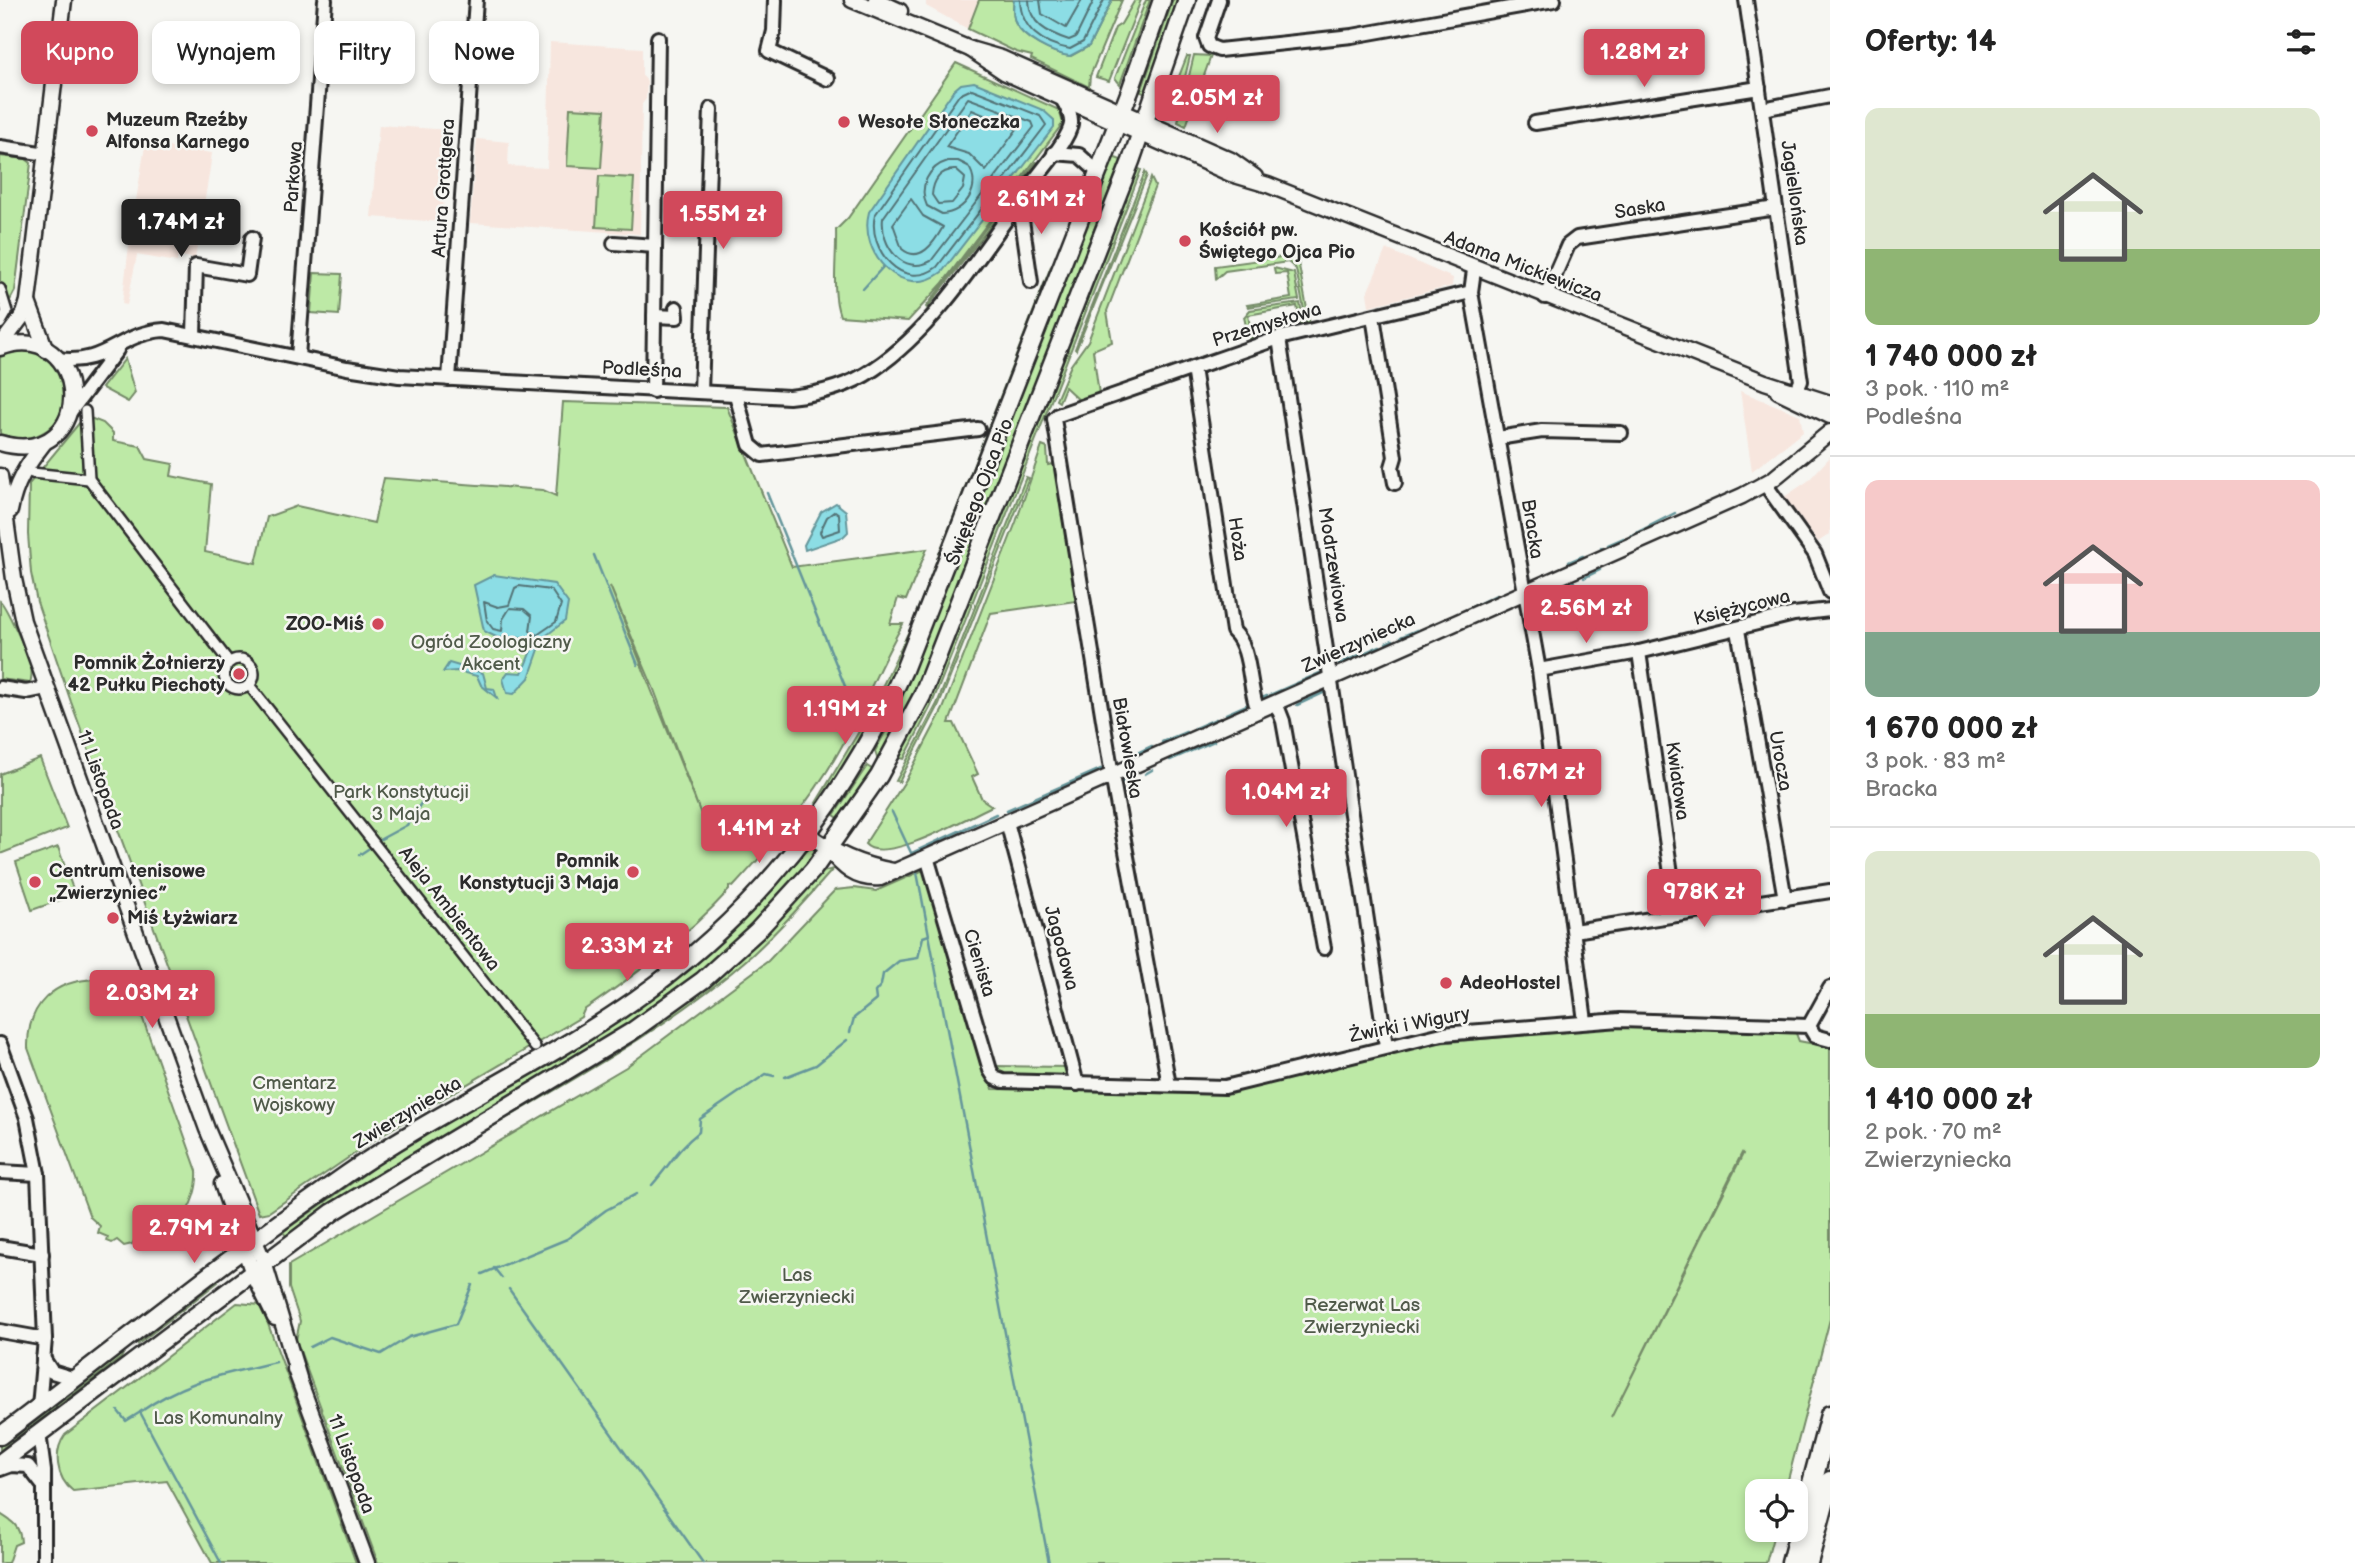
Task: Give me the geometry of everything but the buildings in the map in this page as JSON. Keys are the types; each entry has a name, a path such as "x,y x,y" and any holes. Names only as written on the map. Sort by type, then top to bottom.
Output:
{"main road":[{"name":"Świętego Ojca Pio","path":"808,834 865,749 904,670 1119,119 1162,0"},
{"name":"Świętego Ojca Pio","path":"828,849 886,764 922,696 1143,129 1187,0"},
{"path":"865,749 871,763 877,766 886,764"},
{"name":"Zwierzyniecka","path":"0,1436 249,1245 370,1160 598,1024 645,993 733,918 808,834"},
{"path":"0,1463 258,1266 367,1189 584,1062 666,1008 757,930 828,849"},
{"path":"120,1344 126,1344 134,1351 130,1364"},
{"path":"1791,1563 1830,1415"},
{"path":"1808,1563 1830,1481"}],"street":[{"path":"0,347 24,314 28,301 64,0"},
{"name":"Parkowa","path":"298,357 325,0"},
{"name":"Artura Grottgera","path":"449,379 477,0"},
{"path":"775,0 774,31 766,55 828,79"},
{"name":"Adama Mickiewicza","path":"854,0 878,5 970,49 1004,72 1062,99 1143,129 1231,174 1268,185 1474,270 1765,382 1797,390 1830,403"},
{"path":"1219,0 1206,38 1214,48 1352,36 1554,0"},
{"name":"Jagiellońska","path":"1746,0 1801,380 1797,390"},
{"path":"653,391 658,38"},
{"name":"Adama Mickiewicza","path":"970,49 1002,58 1119,119"},
{"path":"1535,123 1759,88"},
{"path":"1762,109 1830,96"},
{"name":"Podleśna","path":"58,359 91,359 127,339 160,330 387,374 653,391 789,397 812,395 835,389 875,369 945,299 1054,153 1071,126 1062,99"},
{"path":"701,392 712,109"},
{"path":"0,147 47,153"},
{"path":"1054,153 1079,155 1098,172"},
{"path":"1013,208 1022,220 1031,282"},
{"name":"Saska","path":"1545,297 1567,245 1577,238 1776,208"},
{"path":"194,335 196,266 247,275 252,238"},
{"path":"614,243 655,246"},
{"path":"1471,292 1474,270"},
{"path":"0,289 7,312 0,324"},
{"name":"Przemysłowa","path":"1055,417 1279,338 1471,292"},
{"name":"Bracka","path":"1471,292 1539,670 1585,1021"},
{"path":"28,301 46,350"},
{"path":"654,316 677,317 676,308"},
{"path":"1373,316 1397,445 1395,483"},
{"name":"Modrzewiowa","path":"1279,338 1386,1046"},
{"path":"78,411 127,339"},
{"path":"0,347 22,344 46,350 58,359 70,378 89,479 229,662"},
{"name":"Hoża","path":"1193,368 1233,631 1242,639 1251,695 1258,711"},
{"name":"Adama Mickiewicza","path":"1765,382 1783,395 1830,416"},
{"path":"736,395 750,445 762,455 978,429"},
{"name":"11 Listopada","path":"8,519 19,479 45,442 78,411"},
{"name":"Białowieska","path":"1055,417 1053,425 1058,461 1169,1085"},
{"path":"1498,438 1542,431 1621,433"},
{"name":"Zwierzyniecka","path":"808,834 828,849 840,865 862,877 880,878 1765,485 1830,432"},
{"path":"0,443 30,447 45,442"},
{"path":"32,473 89,479"},
{"name":"11 Listopada","path":"0,476 18,601 46,688 367,1563"},
{"path":"1765,485 1815,554 1830,592"},
{"name":"Księżycowa","path":"1539,670 1639,652 1738,630 1794,614 1830,610"},
{"name":"Urocza","path":"1738,630 1784,899"},
{"name":"Kwiatowa","path":"1639,652 1677,915"},
{"path":"241,659 251,665 254,676 253,690 236,689 226,683 224,672 229,662 241,659"},
{"path":"0,688 26,692 46,688"},
{"name":"Aleja Ambientowa","path":"253,690 535,1047"},
{"path":"1276,703 1283,721 1324,948"},
{"name":"Jagodowa","path":"1007,822 1077,1084"},
{"name":"Cienista","path":"920,860 995,1078"},
{"path":"1574,931 1830,891"},
{"path":"1830,988 1809,1026 1815,1036 1830,1040"},
{"name":"Żwirki i Wigury","path":"995,1078 1077,1084 1225,1087 1442,1034 1585,1021 1809,1026"},
{"path":"0,1044 27,1118 38,1174 45,1339 39,1406"},
{"path":"0,1172 38,1174"},
{"path":"0,1247 43,1255"},
{"name":"11 Listopada","path":"258,1266 260,1290 275,1317 299,1378"},
{"path":"228,1289 239,1286 260,1290"},
{"path":"0,1331 45,1339"},
{"path":"43,1357 52,1372 75,1379"},
{"path":"39,1433 44,1471 44,1563"},
{"path":"0,1469 11,1465 28,1466 42,1484"}],"shaded area":[{"path":"926,0 979,0 968,29 926,6"},
{"path":"550,42 642,48 642,75 647,81 646,99 642,104 640,234 470,223 477,139 509,142 508,166 547,168"},
{"path":"379,125 449,130 442,222 371,217"},
{"path":"145,146 212,153 210,168 195,259 178,255 177,262 137,255 127,305 122,304 130,237"},
{"path":"1386,249 1453,278 1452,286 1369,306 1367,293"},
{"path":"1740,391 1800,415 1803,432 1752,471"},
{"path":"1830,457 1830,534 1818,542 1784,497 1808,481"}],"green space":[{"path":"979,0 1014,0 1015,22 1024,34 1047,49 1071,56 1089,46 1112,0 1122,0 1090,76 1089,87 1031,59 1032,56 1016,52 968,29"},
{"path":"1135,0 1141,0 1109,81 1096,77 1115,28 1121,24"},
{"path":"1146,0 1150,0 1120,84 1115,78"},
{"path":"1173,0 1182,0 1149,95 1141,92"},
{"path":"1194,55 1211,56 1186,126 1178,122"},
{"path":"1187,56 1190,56 1179,102 1174,104 1169,102"},
{"path":"956,63 1059,110 1063,123 942,284 908,321 840,316 835,285 836,230 848,218"},
{"path":"570,108 605,110 601,168 567,166"},
{"path":"0,156 26,159 31,163 15,291 0,319"},
{"path":"1110,156 1121,160 1086,250 1057,339 911,707 878,761 875,751 890,723"},
{"path":"1036,162 1039,163 927,308 926,307"},
{"path":"1136,167 1141,170 962,629 931,706 904,759 900,758 903,747"},
{"path":"1145,172 1147,175 1076,350 1075,349"},
{"path":"599,176 634,178 631,229 596,227"},
{"path":"1151,178 1155,186 1107,311 1112,342 1093,350 1099,394 1081,402 1065,387 1059,402 1056,400 1071,365 1088,341"},
{"path":"1297,255 1310,325 1307,325 1296,269 1288,262 1225,271 1216,279 1215,266"},
{"path":"1051,266 1049,282 891,686 870,727 821,806 816,803 867,718 910,629"},
{"path":"1274,268 1294,273 1299,300 1248,307 1247,305 1291,298 1287,273 1275,274"},
{"path":"314,273 342,274 339,315 311,313"},
{"path":"1300,303 1304,326 1301,327 1297,306 1248,315 1252,338 1249,339 1244,317 1250,310"},
{"path":"25,349 47,359 60,374 65,391 63,408 54,423 40,434 22,438 0,434 0,355"},
{"path":"125,359 135,393 128,402 102,388"},
{"name":"Park Konstytucji 3 Maja","path":"563,402 727,407 792,567 927,549 906,600 898,598 890,624 903,624 827,772 776,840 733,887 729,886 729,890 713,907 642,969 584,1010 581,1017 383,1134 269,1212 259,1214 71,702 37,602 31,573 28,534 29,484 85,416 103,423 113,433 113,441 140,446 147,459 173,464 171,476 211,484 205,552 256,563 267,517 297,506 374,523 384,478 543,490 556,496","holes":["610,586 653,687 701,815"]},
{"path":"1042,446 1047,448 1048,465 1054,464 1076,601 991,613 949,723 954,723 978,774 972,777 982,799 992,806 907,845 875,849 865,844 907,778 943,709 1016,522"},
{"path":"1026,477 1029,478 939,705 899,782 896,781 937,704"},
{"path":"0,601 30,661 30,683 0,679"},
{"path":"40,758 67,828 0,854 0,774"},
{"path":"867,766 875,771 843,821 834,815"},
{"path":"58,847 75,895 32,910 16,862"},
{"path":"813,848 816,856 724,955 664,1003 287,1237 283,1232 411,1141 606,1025 800,852"},
{"name":"Las Zwierzyniecki","path":"928,868 993,1089 1221,1092 1247,1089 1426,1044 1650,1024 1795,1031 1799,1041 1830,1047 1830,1319 1788,1479 1745,1479 1745,1542 1772,1542 1766,1563 378,1563 296,1340 300,1321 289,1288 289,1265 626,1067 768,961 835,890 854,888 876,891","holes":["1742,1153 1743,1154 1611,1418"]},
{"path":"833,869 752,955 684,1009 611,1057 461,1145 459,1141 685,1002 758,943 823,872"},
{"path":"97,979 118,987 139,1008 197,1171 194,1197 172,1230 149,1240 135,1240 124,1246 117,1240 112,1243 107,1241 108,1237 98,1233 100,1226 90,1217 28,1048 32,1019 46,997 68,984"},
{"path":"996,1066 1068,1067 1068,1073 1065,1076 1003,1074"},
{"path":"216,1279 218,1282 138,1344 137,1339"},
{"name":"Las Komunalny","path":"237,1303 261,1305 356,1563 212,1563 167,1481 73,1491 63,1479 58,1457 65,1435"},
{"path":"125,1350 121,1358 0,1450 0,1443"},
{"path":"0,1514 15,1525 21,1542 14,1545 8,1563 0,1563"}],"water":[{"path":"1014,0 1112,0 1089,46 1070,56 1047,49 1024,34 1015,22"},
{"path":"974,82 1043,110 1054,120 1054,127 942,272 927,280 912,281 898,277 886,269 870,243 867,228 869,212 954,90 961,84"},
{"path":"836,503 846,511 848,532 843,537 805,550 804,545 821,512"},
{"path":"494,575 554,584 568,603 565,621 543,638 529,678 514,694 507,693 503,679 508,672 522,673 533,646 526,637 498,638 484,631 474,585"},
{"path":"449,663 483,673 487,688 494,689 497,698 481,685 477,676 457,671 443,672"}],"waterway":[{"path":"863,289 883,267"},
{"path":"767,493 855,711"},
{"path":"1630,536 1675,513"},
{"path":"1608,545 1624,538"},
{"path":"594,555 638,665"},
{"path":"1569,562 1583,556"},
{"path":"1584,578 1600,570"},
{"path":"1570,584 1574,582"},
{"path":"1457,614 1496,595"},
{"path":"1401,637 1417,630"},
{"path":"1386,643 1393,640"},
{"path":"1339,664 1380,646"},
{"path":"1270,695 1320,673"},
{"path":"1297,705 1323,693"},
{"path":"1257,700 1267,696"},
{"path":"1226,714 1249,704"},
{"path":"1195,728 1216,719"},
{"path":"1162,742 1186,732"},
{"path":"1170,760 1214,741"},
{"path":"1125,759 1152,746"},
{"path":"1007,810 1101,769"},
{"path":"1145,774 1152,770"},
{"path":"1120,783 1132,779"},
{"path":"381,839 407,825 425,797 445,787"},
{"path":"892,812 913,857"},
{"path":"912,853 996,814"},
{"path":"359,855 368,849"},
{"path":"916,867 1049,1563"},
{"path":"850,1032 854,1018 876,1000 875,992 881,985 883,974 899,961 918,958 923,937 929,935"},
{"path":"785,1077 816,1065 847,1040"},
{"path":"652,1185 679,1151 699,1132 700,1119 766,1074 774,1076"},
{"path":"482,1274 567,1239 606,1210 636,1194"},
{"path":"494,1268 502,1278"},
{"path":"310,1347 330,1337 381,1354 409,1337 456,1324 472,1285"},
{"path":"509,1289 703,1563"},
{"path":"221,1563 140,1412 189,1385 276,1362"},
{"path":"118,1411 126,1421 139,1413"}],"place":[{"name":"Wesołe Słoneczka","path":"844,122"},
{"name":"Muzeum Rzeźby Alfonsa Karnego","path":"92,131"},
{"name":"Kościół pw. Świętego Ojca Pio","path":"1185,241"},
{"name":"ZOO-Miś","path":"378,624"},
{"name":"Pomnik Żołnierzy 42 Pułku Piechoty","path":"239,674"},
{"name":"Pomnik Konstytucji 3 Maja","path":"633,872"},
{"name":"Centrum tenisowe „Zwierzyniec”","path":"35,882"},
{"name":"Miś Łyżwiarz","path":"113,918"},
{"name":"AdeoHostel","path":"1446,983"}],"park label":[{"name":"Ogród Zoologiczny Akcent","path":"491,653"},
{"name":"Cmentarz Wojskowy","path":"294,1094"},
{"name":"Rezerwat Las Zwierzyniecki","path":"1362,1316"}]}
